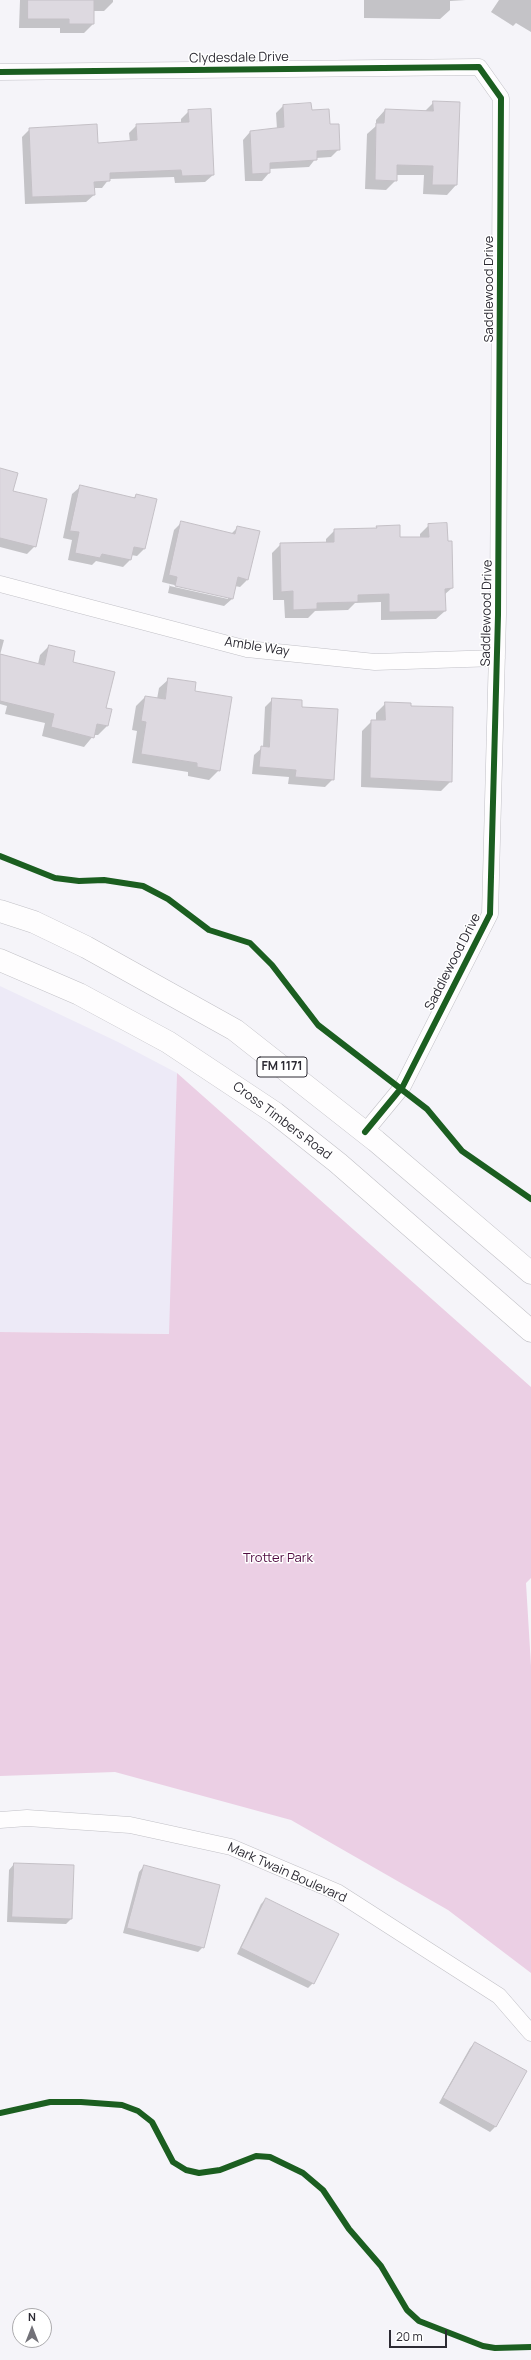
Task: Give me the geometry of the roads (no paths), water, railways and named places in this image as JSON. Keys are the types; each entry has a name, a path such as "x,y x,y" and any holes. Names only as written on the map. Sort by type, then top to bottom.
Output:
{"main road":[{"name":"FM 1171","path":"0,910 34,922 86,947 234,1030 365,1132 531,1273"},
{"name":"Cross Timbers Road","path":"0,960 79,994 168,1042 275,1113 338,1163 531,1331"}],"street":[{"name":"Clydesdale Drive","path":"0,72 479,67"},
{"name":"Saddlewood Drive","path":"365,1132 403,1086 490,914 497,658 501,98 479,67"},
{"name":"Amble Way","path":"0,584 247,649 375,662 497,658"},
{"name":"Mark Twain Boulevard","path":"0,1820 27,1818 130,1824 231,1847 337,1892 499,1996 531,2033"}],"park label":[{"name":"Trotter Park","path":"278,1558"}]}
